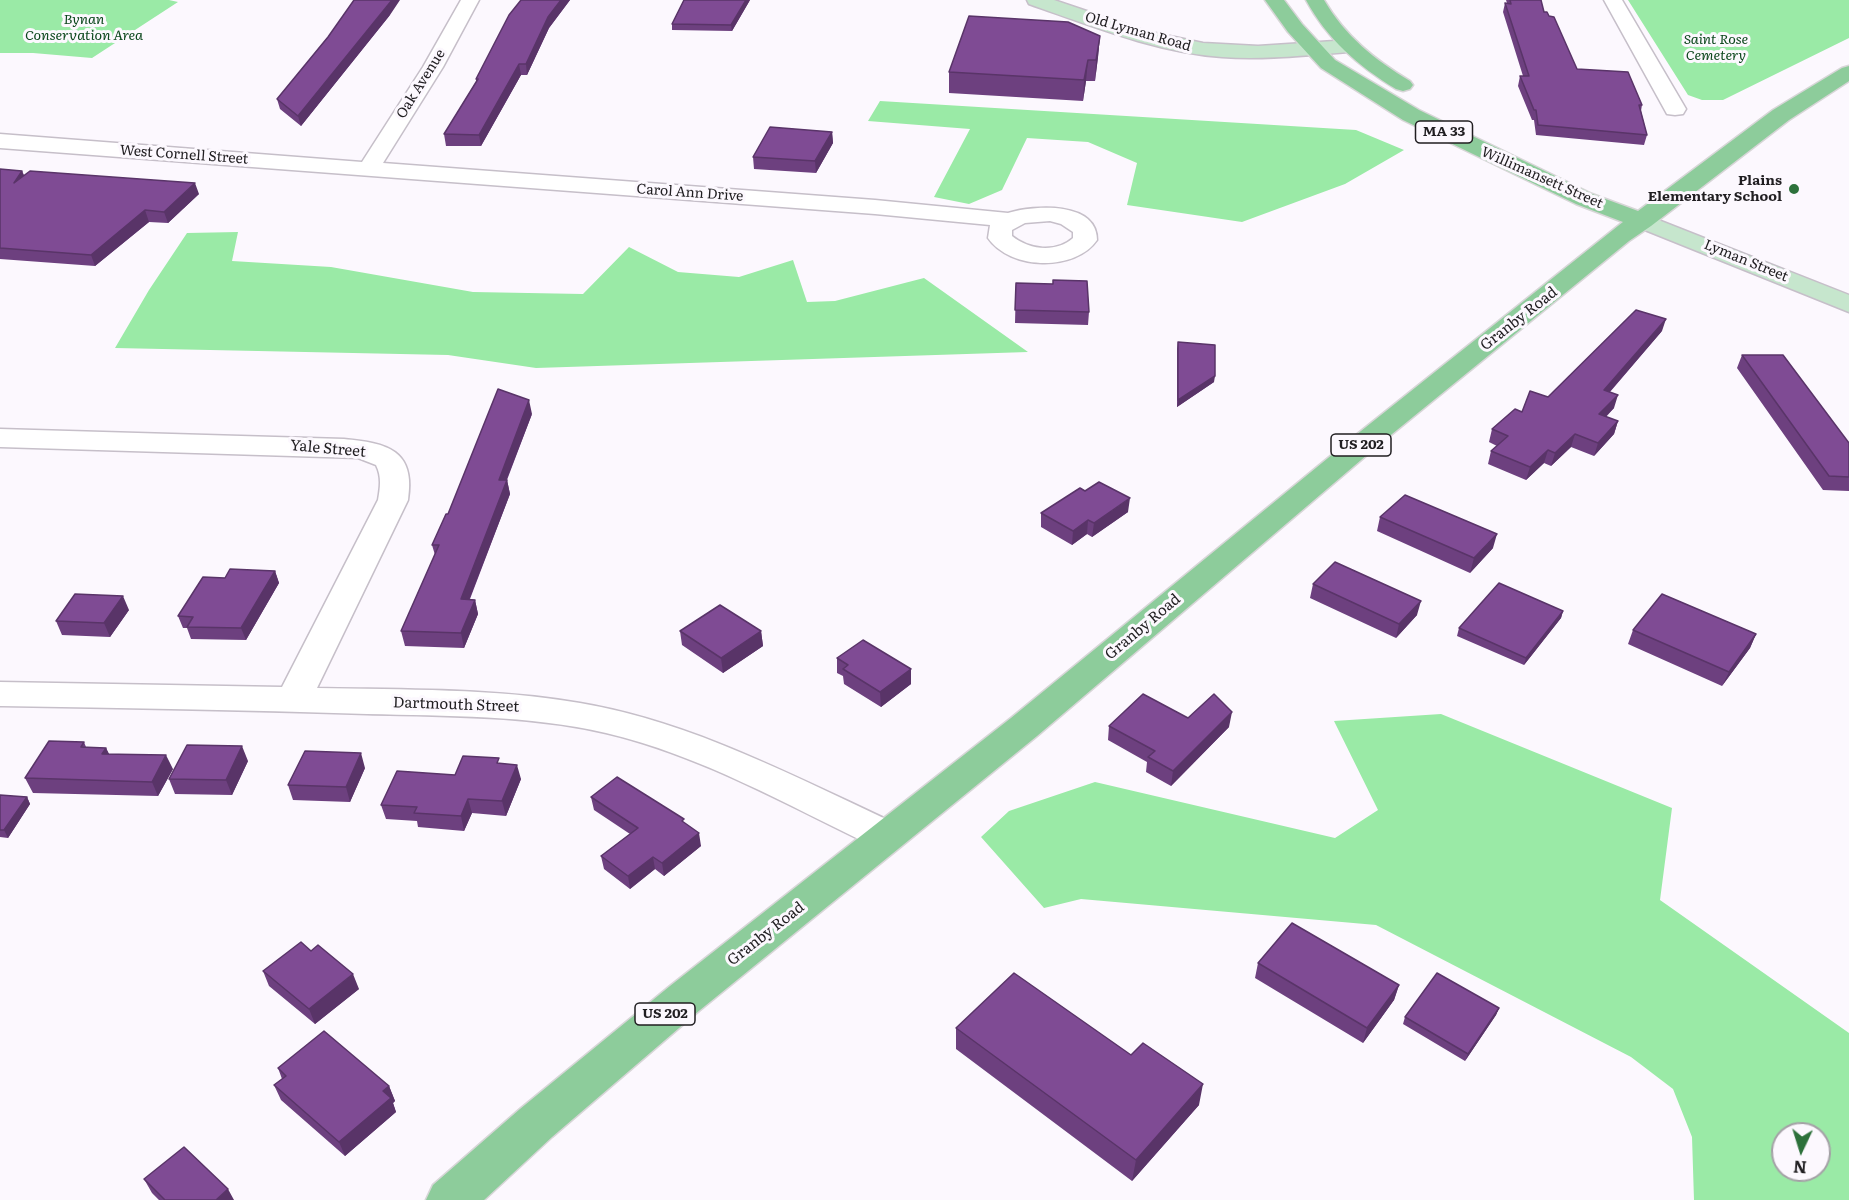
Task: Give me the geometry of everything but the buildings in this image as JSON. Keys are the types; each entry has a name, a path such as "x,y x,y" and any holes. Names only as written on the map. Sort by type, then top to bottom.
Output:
{"main road":[{"name":"Old Lyman Road","path":"1036,0 1139,35 1189,47 1246,52 1350,45"},
{"name":"Willimansett Street","path":"1274,0 1312,48 1328,64 1411,115 1584,199 1651,214"},
{"path":"1315,0 1350,45 1376,69 1420,95"},
{"name":"Granby Road","path":"450,1200 536,1123 685,998 1024,727 1371,437 1620,236 1781,115 1849,72"},
{"name":"Willimansett Street","path":"1439,106 1543,157"},
{"name":"Willimansett Street","path":"1617,189 1651,214"},
{"name":"Lyman Street","path":"1651,214 1849,284"},
{"name":"Lyman Street","path":"1651,214 1849,304"}],"street":[{"name":"Oak Avenue","path":"369,168 433,67 471,0"},
{"path":"1613,0 1675,109"},
{"name":"West Cornell Street","path":"0,141 369,168"},
{"name":"Carol Ann Drive","path":"369,168 875,207 1010,220"},
{"name":"Yale Street","path":"0,438 344,448 365,450 390,461 397,471 393,500 294,699"},
{"name":"Dartmouth Street","path":"0,694 294,699 511,706 553,711 608,721 712,755 887,836"}],"green space":[{"name":"Bynan Conservation Area","path":"0,0 169,0 178,2 92,58 0,53"},
{"name":"Saint Rose Cemetery","path":"1628,0 1849,0 1849,38 1723,100 1702,100 1688,95"},
{"path":"880,101 1356,130 1404,150 1345,184 1242,222 1127,205 1137,163 1088,142 1027,138 1002,190 969,204 934,197 970,129 868,121"},
{"path":"238,232 232,261 331,267 473,292 583,294 629,247 678,272 739,277 793,260 807,302 835,301 924,278 1028,352 536,368 448,355 115,348 149,290 187,233"},
{"path":"1441,714 1672,808 1660,900 1849,1033 1849,1200 1694,1200 1692,1137 1673,1089 1631,1057 1376,925 1081,899 1044,908 981,837 1009,811 1095,782 1335,838 1378,810 1334,721"}],"place":[{"name":"Plains Elementary School","path":"1794,189"}]}
